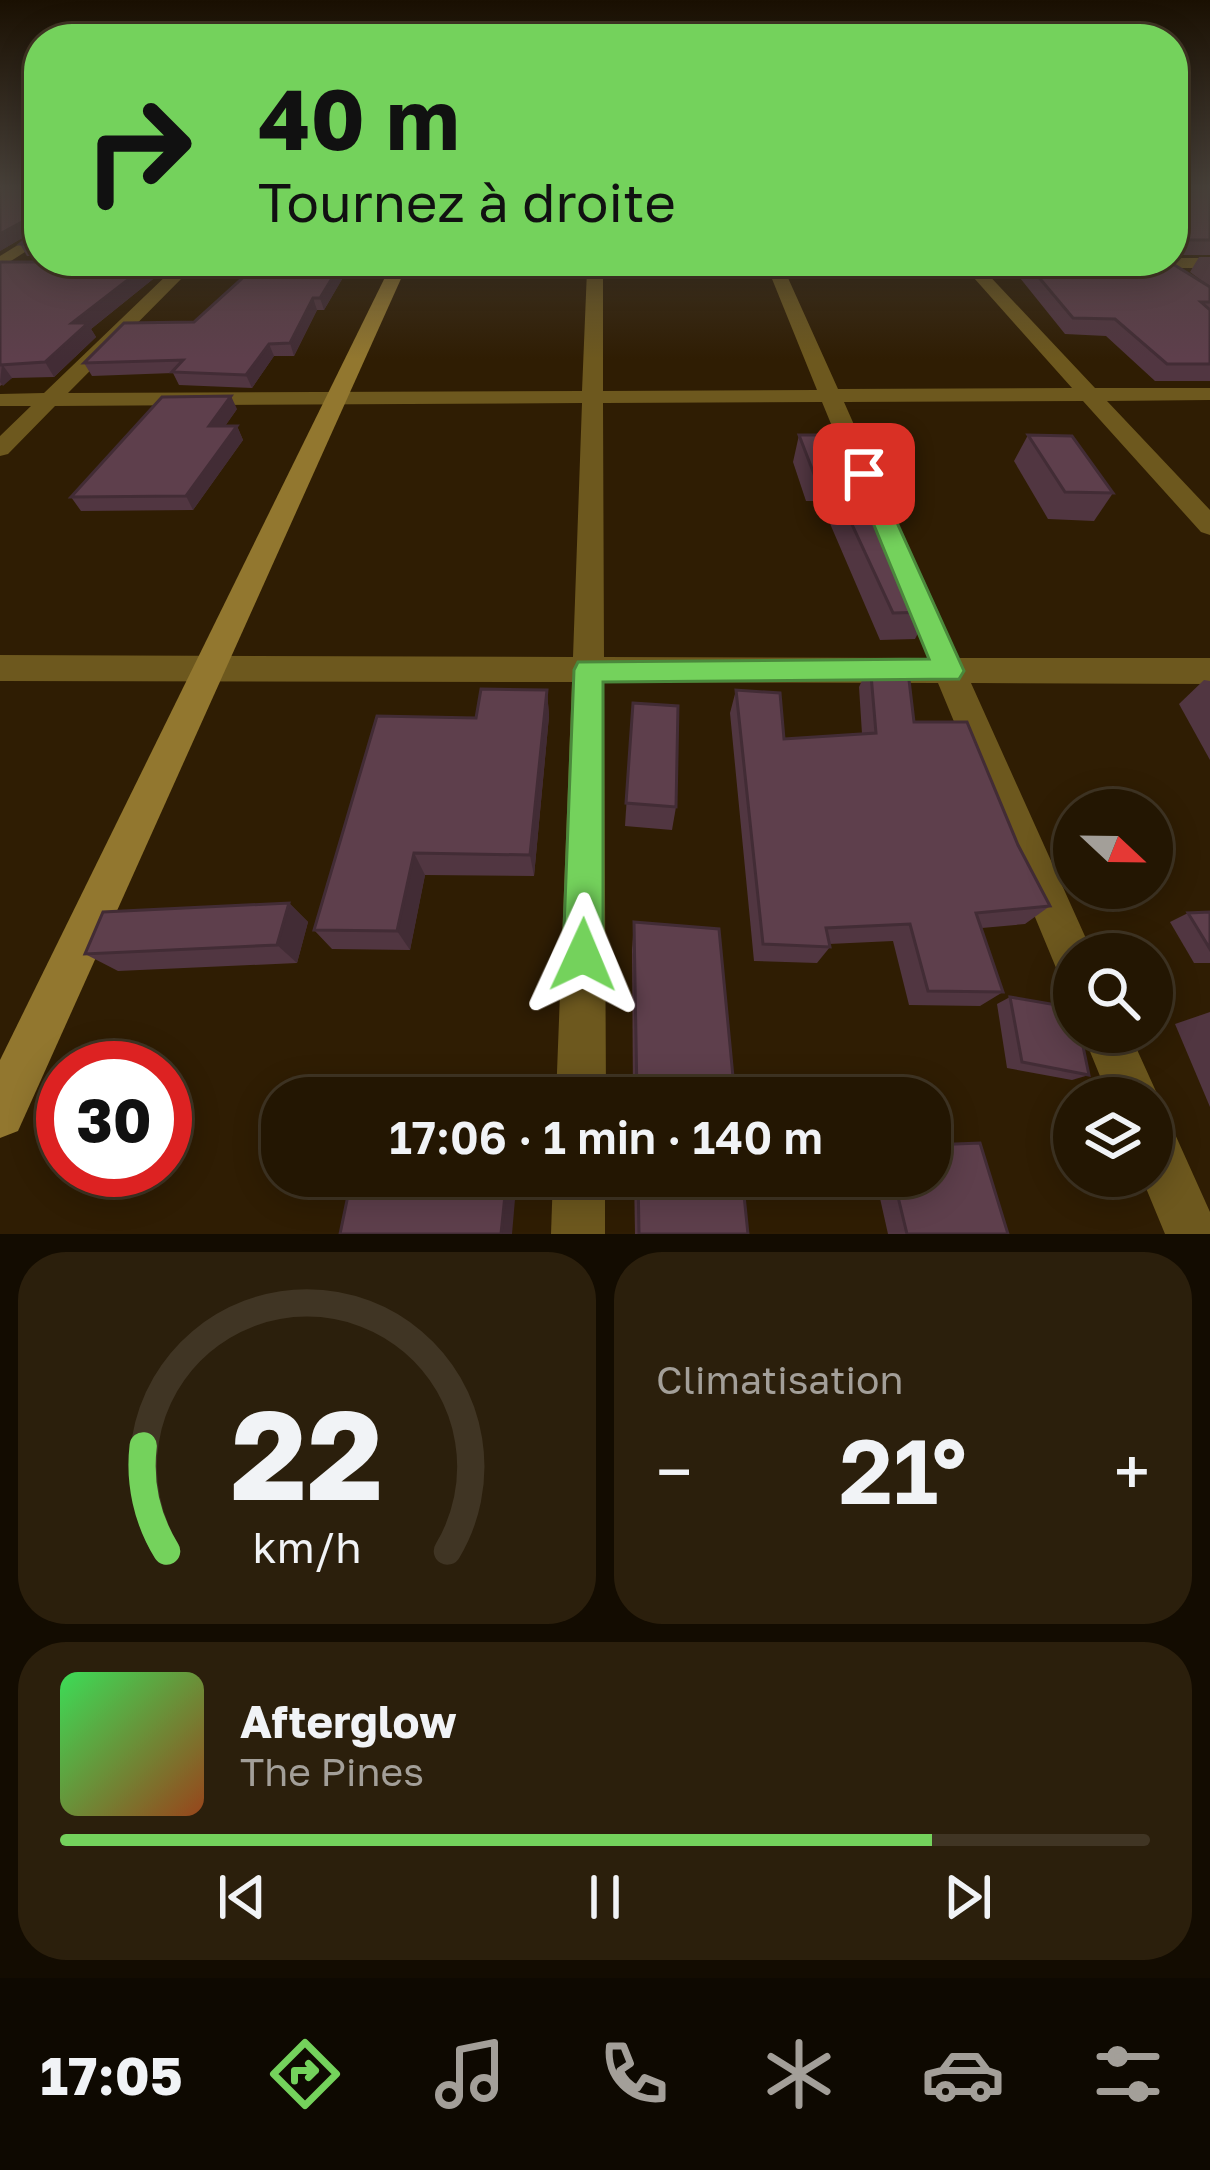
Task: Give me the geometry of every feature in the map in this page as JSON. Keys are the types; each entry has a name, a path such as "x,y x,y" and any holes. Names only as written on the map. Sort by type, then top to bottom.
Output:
{"street":[{"path":"0,264 23,266"},
{"path":"0,449 175,276"},
{"path":"0,1113 393,276"},
{"path":"580,1077 596,276"},
{"path":"778,276 876,502"},
{"path":"981,276 1210,526"},
{"path":"1176,276 1193,288"},
{"path":"0,400 1210,394"},
{"path":"894,544 1062,933"},
{"path":"0,668 1210,671"},
{"path":"1173,1190 1192,1234"},
{"path":"578,1234 579,1197"}],"building":[{"path":"0,262 24,262 24,276 133,276 72,323 88,323 45,362 0,365"},
{"path":"1188,273 1210,287 1210,302 1201,302 1210,310 1210,364 1167,364 1115,319 1073,318 1038,276"},
{"path":"245,276 333,276 320,298 313,298 290,343 269,344 246,375 172,372 183,360 84,363 124,323 194,322"},
{"path":"231,396 209,426 237,426 186,496 71,497 162,397"},
{"path":"799,435 847,435 929,612 893,613 830,477 840,474 814,474"},
{"path":"1028,435 1072,436 1113,493 1065,492"},
{"path":"870,663 907,663 914,722 967,722 1018,845 1050,906 976,913 1003,992 928,991 910,924 826,928 830,947 763,944 736,690 780,693 784,739 876,733"},
{"path":"481,689 547,690 530,855 414,853 397,931 314,930 377,716 476,718"},
{"path":"633,703 678,706 676,807 626,803"},
{"path":"289,903 277,945 85,954 103,912"},
{"path":"1210,912 1210,949 1188,913"},
{"path":"634,922 719,929 733,1077 637,1077"},
{"path":"1010,997 1053,1004 1053,1053 1084,1053 1089,1075 1022,1062"},
{"path":"980,1143 1008,1234 907,1234 898,1197 951,1197 951,1144"},
{"path":"348,1197 505,1197 501,1234 340,1234"},
{"path":"638,1197 744,1197 748,1234 639,1234"}],"route":[{"path":"583,955 588,670 949,671 864,474"}]}
